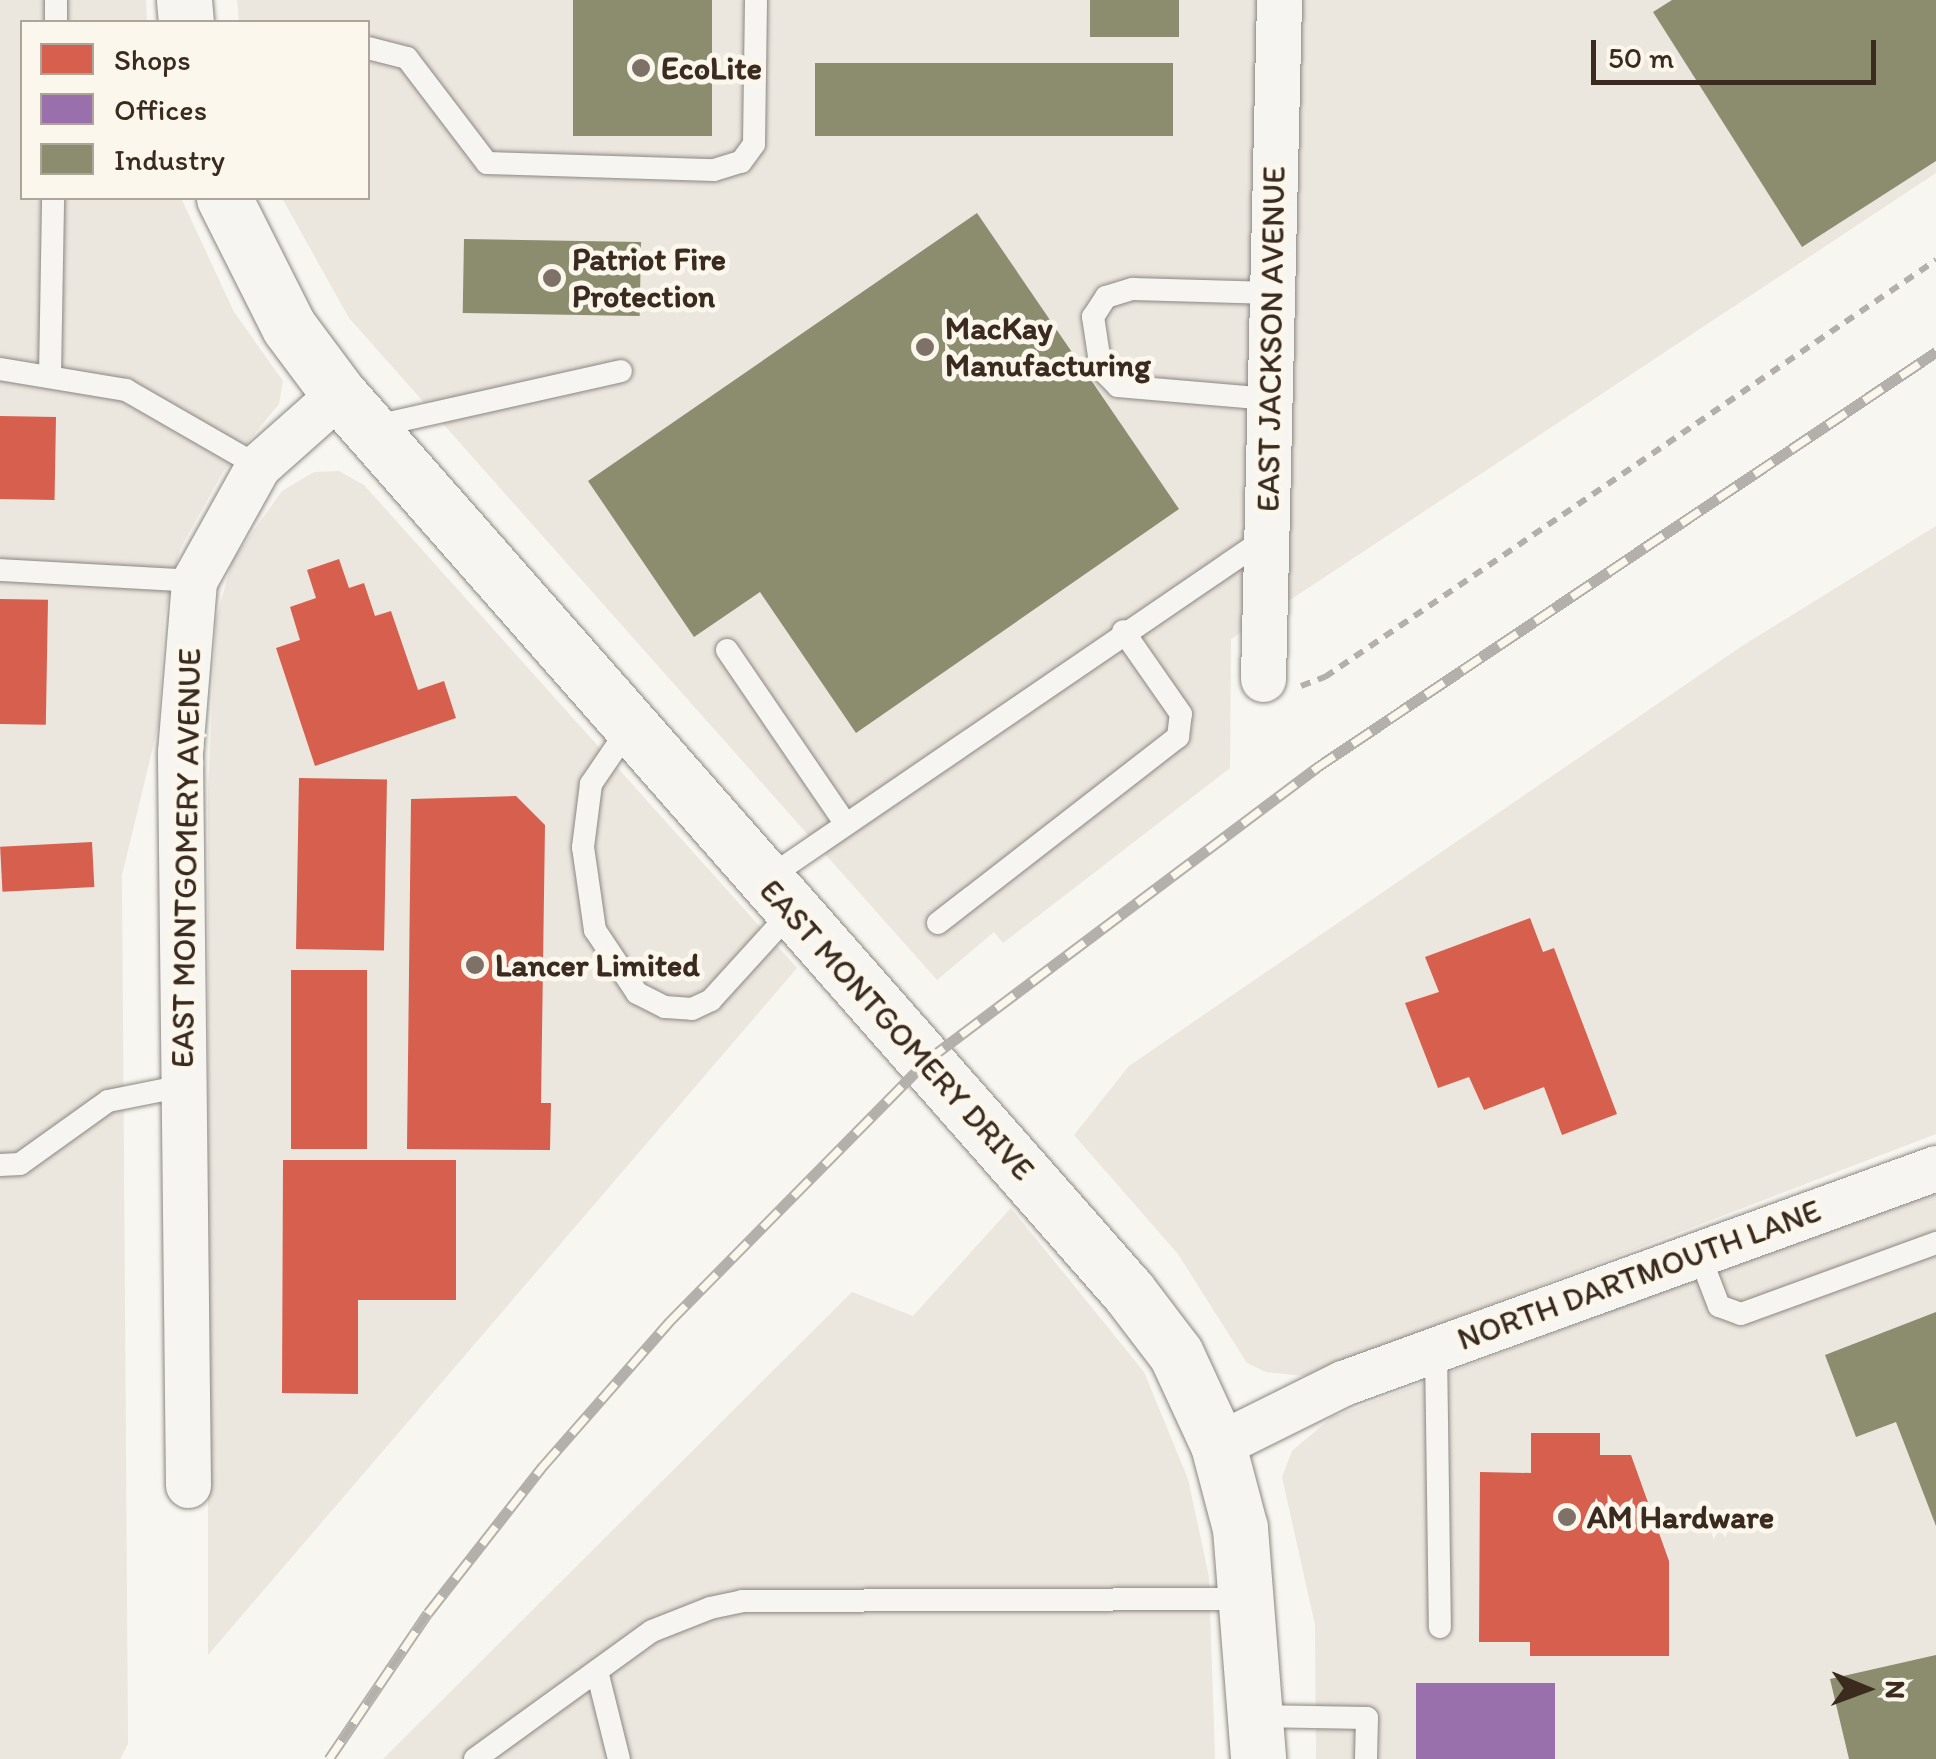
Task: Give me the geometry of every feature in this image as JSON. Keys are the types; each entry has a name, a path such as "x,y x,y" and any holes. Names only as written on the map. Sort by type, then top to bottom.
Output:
{"main road":[{"path":"225,200 289,328 353,411"},
{"name":"EAST MONTGOMERY DRIVE","path":"353,411 1128,1290 1176,1354 1218,1445 1240,1528 1249,1598 1257,1738"}],"street":[{"name":"EAST JACKSON AVENUE","path":"1263,679 1279,0"},
{"name":"EAST MONTGOMERY AVENUE","path":"188,1485 180,752 194,581 258,466 353,411"},
{"name":"NORTH DARTMOUTH LANE","path":"1218,1445 1343,1383 1936,1168"}],"lane":[{"path":"370,49 406,58 486,163 714,170 741,162 754,144 756,0"},
{"path":"50,376 53,200"},
{"path":"1269,398 1118,386 1102,369 1093,316 1106,297 1133,288 1272,293"},
{"path":"0,369 126,390 258,466"},
{"path":"353,411 622,371"},
{"path":"629,728 591,784 583,847 595,930 637,992 665,1007 692,1008 712,1000 779,896 845,824 1123,630 1266,538"},
{"path":"0,570 194,581"},
{"path":"938,923 1178,737 1181,714 1123,630"},
{"path":"727,650 845,824"},
{"path":"0,1165 20,1164 108,1101 184,1086"},
{"path":"1699,1254 1720,1306 1741,1314 1936,1242"},
{"path":"1436,1349 1440,1627"},
{"path":"476,1759 652,1630 742,1601 1249,1598"},
{"path":"597,1671 619,1759"},
{"path":"1257,1738 1368,1718 1366,1759"}],"path":[{"path":"1263,679 1292,690 1325,678 1936,260"}],"shaded area":[{"path":"0,0 146,0 147,20 20,20 20,200 182,200 234,312 283,381 279,404 223,472 180,549 164,618 159,722 122,875 128,1744 120,1759 0,1759"},
{"path":"237,0 1936,0 1936,173 1231,639 1230,768 1003,943 994,932 937,980 349,318 283,200 370,200 370,20 239,20"},
{"path":"339,471 364,485 797,968 208,1655 208,791 216,620 232,561 282,491 314,472"},
{"path":"1936,526 1936,1134 1304,1376 1266,1372 1247,1363 1178,1254 1074,1135 1129,1066 1742,646"},
{"path":"1936,1187 1936,1759 1316,1759 1315,1625 1282,1477 1292,1451 1332,1417"},
{"path":"1011,1208 1144,1372 1188,1479 1209,1577 1215,1759 383,1759 852,1292 913,1316"}],"building: Shops":[{"path":"0,416 56,417 55,500 0,499"},
{"path":"339,559 349,588 364,583 375,616 391,611 418,690 444,681 456,718 315,766 276,648 300,640 290,607 316,598 307,570"},
{"path":"0,599 48,600 46,725 0,724"},
{"path":"299,778 387,780 384,951 296,949"},
{"name":"Lancer Limited","path":"516,796 545,825 541,1103 551,1103 550,1150 407,1149 411,799"},
{"path":"92,842 94,887 2,892 0,847"},
{"path":"1530,918 1543,952 1554,948 1617,1114 1562,1135 1544,1087 1484,1110 1469,1077 1438,1088 1405,1003 1439,992 1425,957"},
{"path":"291,970 367,970 367,1149 291,1149"},
{"path":"283,1160 456,1160 456,1300 358,1300 358,1394 282,1393"},
{"name":"AM Hardware","path":"1531,1433 1600,1433 1600,1455 1631,1455 1669,1561 1669,1656 1530,1656 1530,1642 1479,1642 1480,1472 1531,1473"}],"building: Offices":[{"path":"1416,1683 1555,1683 1555,1759 1416,1759"}],"building: Industry":[{"name":"EcoLite","path":"573,0 712,0 712,136 573,136"},
{"path":"1090,0 1179,0 1179,37 1090,37"},
{"path":"1672,0 1936,0 1936,161 1802,247 1653,12"},
{"path":"815,63 1173,63 1173,136 815,136"},
{"name":"MacKay Manufacturing","path":"977,213 1179,509 856,733 760,592 694,637 588,481"},
{"name":"Patriot Fire Protection","path":"464,239 641,242 640,316 463,313"},
{"path":"1936,1312 1936,1526 1896,1422 1856,1437 1825,1355"},
{"path":"1936,1655 1936,1759 1849,1759 1830,1679"}],"railway":[{"path":"329,1759 428,1613 543,1466 670,1321 926,1061 1316,768 1936,352"}],"place":[{"name":"EcoLite","path":"641,68"},
{"name":"Patriot Fire Protection","path":"552,278"},
{"name":"MacKay Manufacturing","path":"925,347"},
{"name":"Lancer Limited","path":"475,965"},
{"name":"AM Hardware","path":"1567,1517"}]}
